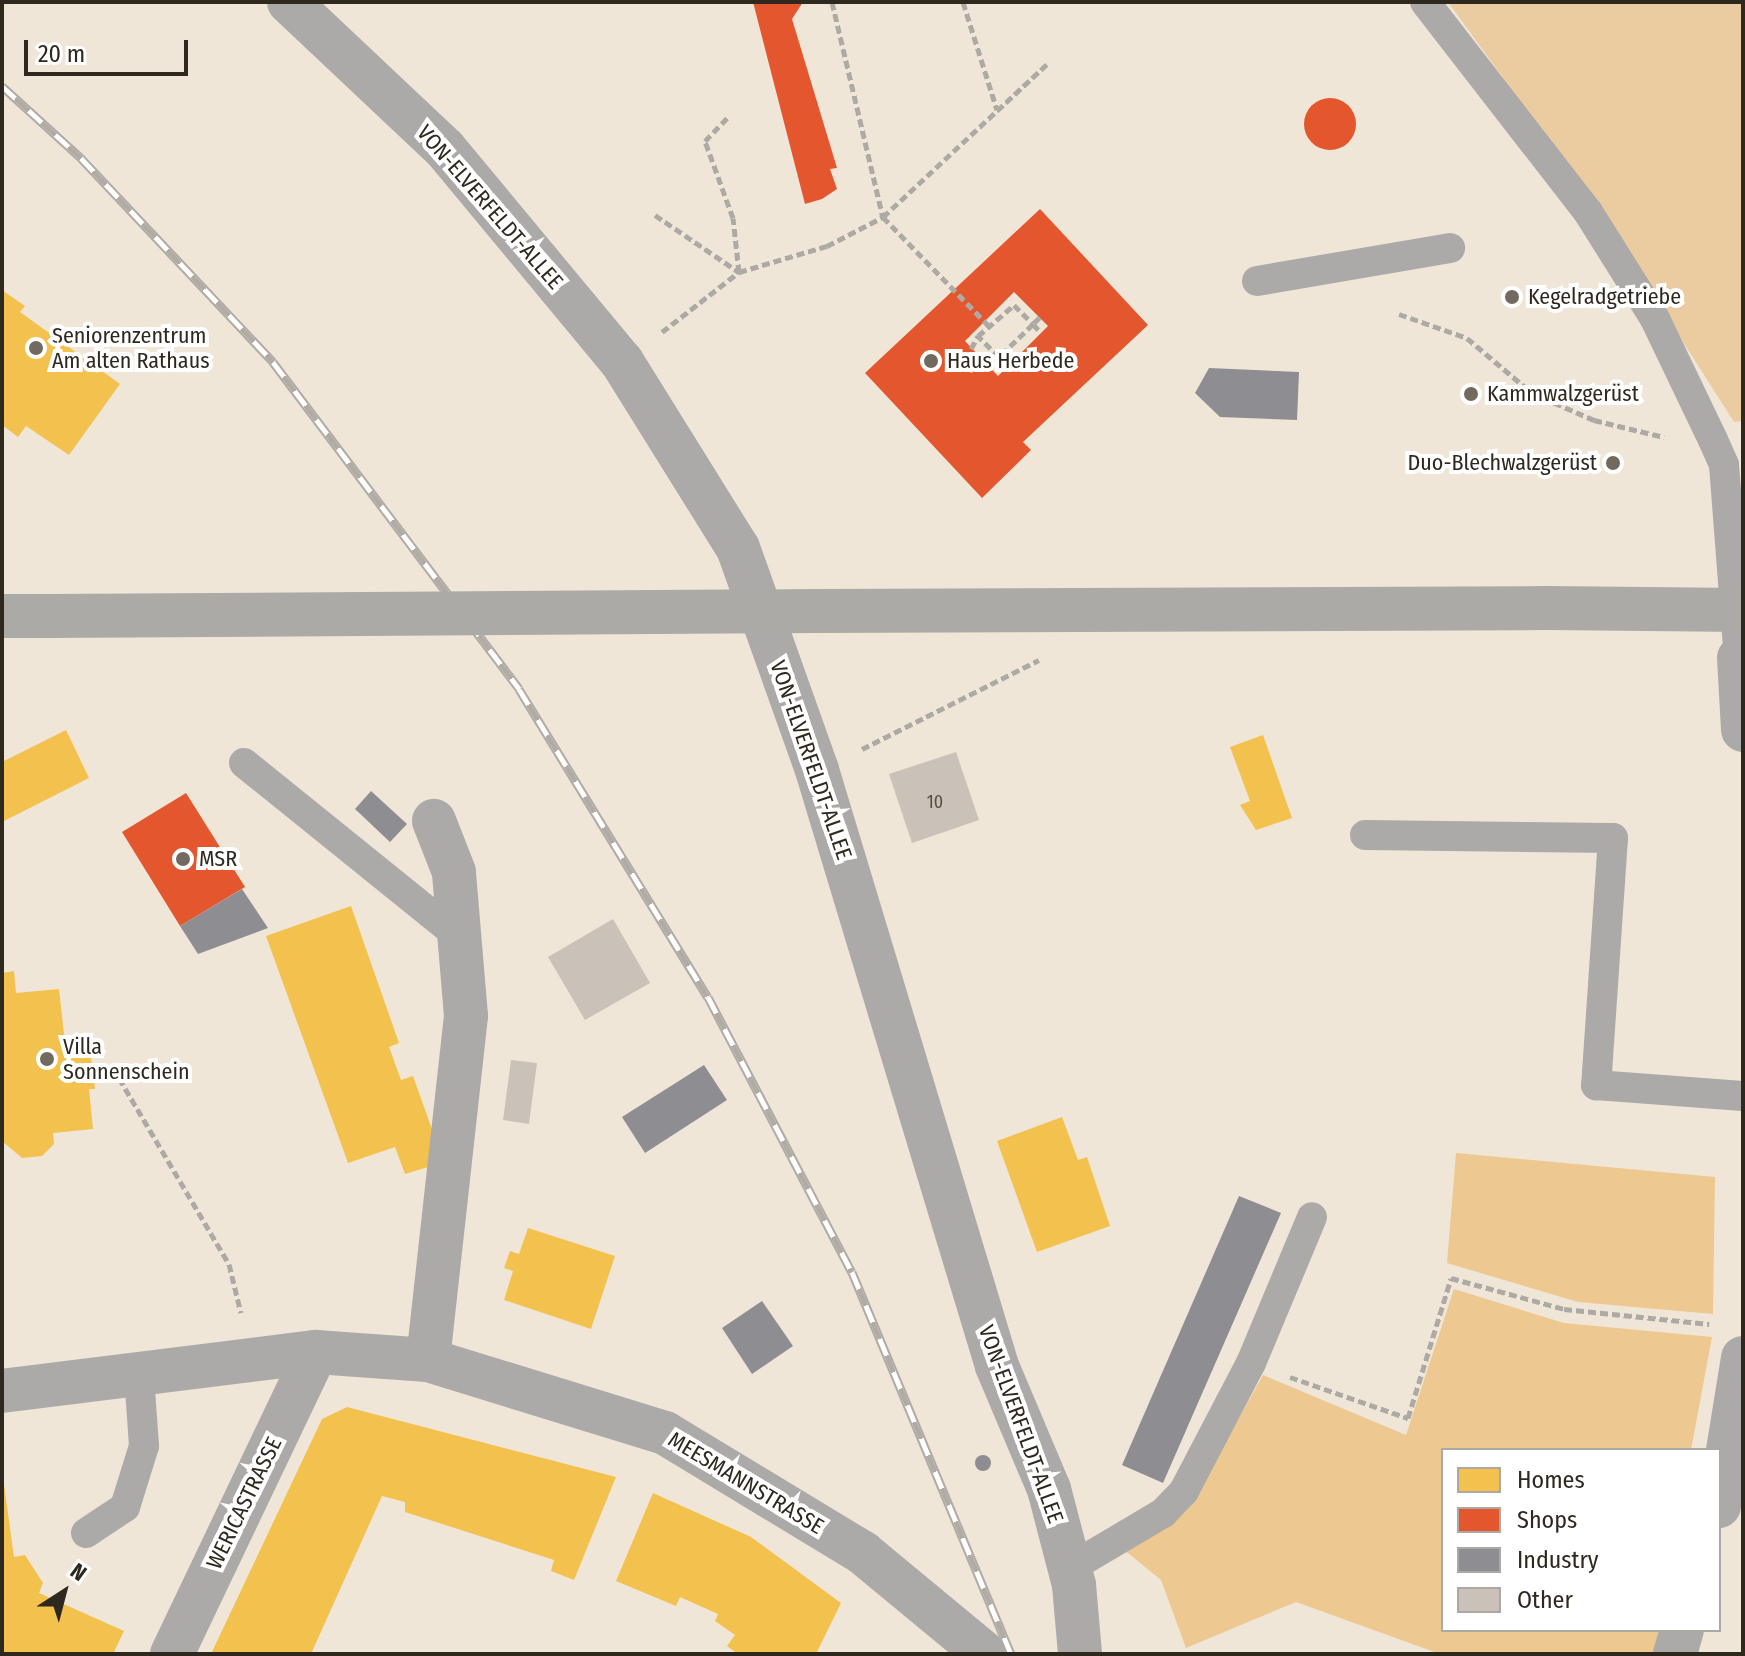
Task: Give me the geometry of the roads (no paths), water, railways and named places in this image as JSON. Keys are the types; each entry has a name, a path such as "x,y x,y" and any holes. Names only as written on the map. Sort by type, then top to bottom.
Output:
{"main road":[{"path":"2,616 815,611 1042,606 1743,610"}],"street":[{"name":"VON-ELVERFELDT-ALLEE","path":"289,2 445,149 622,362 738,548 817,770 997,1366 1049,1489 1070,1568 1080,1654"},
{"path":"1739,658 1743,730"},
{"path":"428,1360 466,1016 463,940 454,872 434,821"},
{"name":"MEESMANNSTRASSE","path":"2,1391 316,1352 428,1360 665,1433 863,1553 985,1654"},
{"name":"WERICASTRASSE","path":"172,1654 316,1352"},
{"path":"1721,1494 1743,1358"},
{"path":"1675,1654 1681,1632"}],"lane":[{"path":"1425,2 1588,212 1655,319 1713,440 1724,465 1739,658"},
{"path":"1257,281 1450,248"},
{"path":"244,763 463,940"},
{"path":"1365,835 1613,838 1596,1085 1743,1096"},
{"path":"1070,1568 1163,1513 1184,1491 1251,1363 1312,1217"},
{"path":"86,1533 125,1507 144,1446 139,1375"}],"railway":[{"path":"2,86 81,158 273,362 519,689 708,997 852,1272 1011,1654"}],"place":[{"name":"Kegelradgetriebe","path":"1512,297"},
{"name":"Seniorenzentrum Am alten Rathaus","path":"36,348"},
{"name":"Haus Herbede","path":"931,361"},
{"name":"Kammwalzgerüst","path":"1471,394"},
{"name":"Duo-Blechwalzgerüst","path":"1613,463"},
{"name":"MSR","path":"183,859"},
{"name":"Villa Sonnenschein","path":"47,1059"}]}
